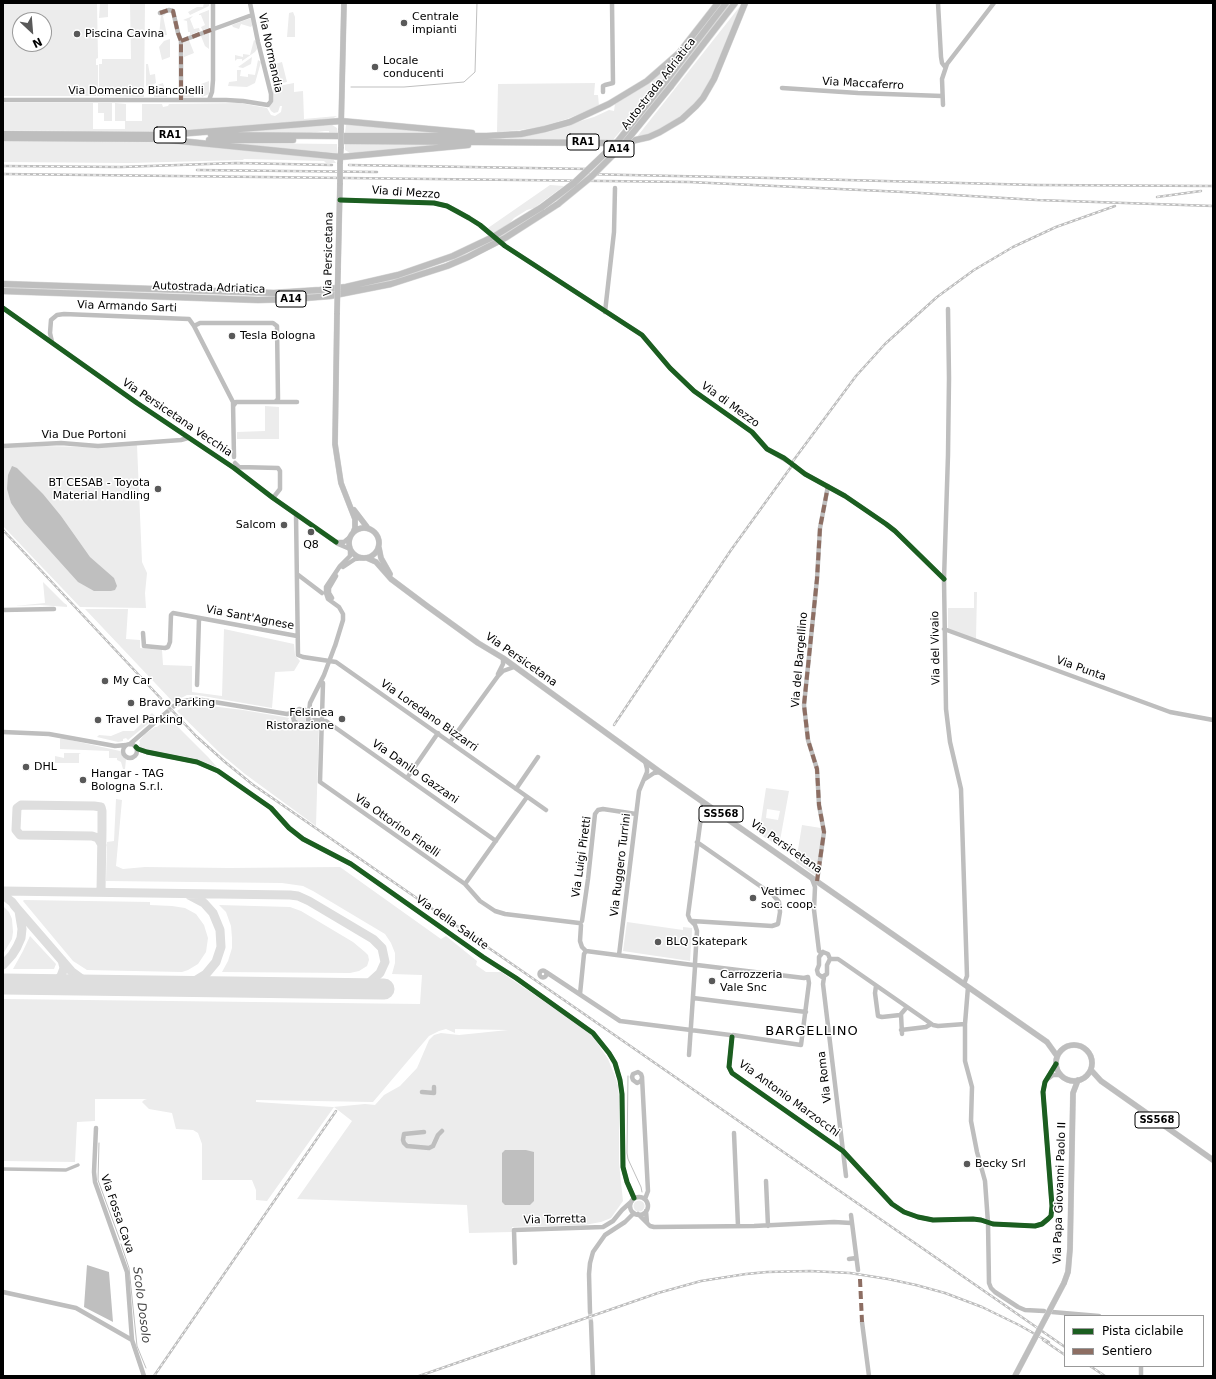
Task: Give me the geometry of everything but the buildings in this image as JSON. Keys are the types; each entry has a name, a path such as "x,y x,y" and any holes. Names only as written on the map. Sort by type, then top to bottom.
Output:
{"highway":[{"name":"RA1","path":"717,3 670,62 647,81 630,92 584,116 545,129 516,134 471,137 345,139 627,142 660,132 682,119 703,98 714,79 745,3"},
{"name":"Autostrada Adriatica","path":"3,284 274,293 346,287 398,275 453,256 493,237 542,207 574,183 618,141 666,82 726,3"},
{"name":"Autostrada Adriatica","path":"3,291 270,300 330,296 392,284 447,266 506,238 558,204 591,177 623,145 735,3"},
{"path":"728,46 749,3"},
{"path":"165,135 341,120 470,133 516,134"},
{"name":"RA1","path":"3,134 338,138 3,138"},
{"path":"159,139 341,157 424,149 528,142"}],"main road":[{"name":"Via Persicetana","path":"344,3 335,444 341,483 355,519 355,528 351,535"},
{"name":"Via Persicetana","path":"350,503 367,527"},
{"path":"367,527 373,530 380,540 379,548 373,556 365,558 355,555 350,549 349,543 351,535 359,528 367,527"},
{"name":"Via Persicetana","path":"379,548 384,564 397,584"},
{"name":"Via Persicetana","path":"365,558 376,562 397,584 478,643 503,658 660,772 966,986 1047,1042 1066,1046"},
{"name":"Via Persicetana","path":"1047,1042 1057,1056"},
{"name":"SS568","path":"1066,1046 1077,1044 1087,1049 1092,1059 1091,1070 1101,1081 1213,1160"},
{"path":"1066,1046 1057,1056 1056,1064 1061,1075 1069,1080 1078,1080 1086,1077 1091,1070"},
{"name":"SS568","path":"1086,1077 1101,1081"},
{"path":"1069,1080 1074,1093"},
{"path":"1074,1093 1078,1080"},
{"name":"Via Papa Giovanni Paolo II","path":"1015,1376 1064,1283 1068,1272 1070,1249 1074,1093"}],"street":[{"path":"209,100 212,92 213,80 213,3"},
{"name":"Via Normandia","path":"250,3 271,94 271,101 268,105"},
{"path":"603,92 603,86 613,83 612,3"},
{"path":"938,3 941,57 942,63 945,67"},
{"path":"943,105 942,80 945,67 950,58 994,3"},
{"path":"160,12 169,10 173,11 181,41 181,100"},
{"path":"181,41 252,15"},
{"path":"213,80 216,100"},
{"name":"Via Maccaferro","path":"782,88 942,96"},
{"name":"Via Domenico Biancolelli","path":"3,100 240,100 268,105"},
{"path":"605,312 614,232 615,188"},
{"name":"Via di Mezzo","path":"340,200 434,203 447,206 457,211 480,225 487,232"},
{"name":"Via di Mezzo","path":"505,246 642,335 670,368 694,391 752,432 767,449 789,462 805,474 845,496 895,531 944,579"},
{"name":"Via Persicetana Vecchia","path":"3,308 188,438 227,464 234,466 273,498 296,514 338,543 350,549"},
{"name":"Via del Vivaio","path":"948,309 949,378 944,629 946,709 949,736 961,789 966,976 965,1061 972,1087 971,1121 977,1152 985,1181 988,1223 988,1274 991,1288 1018,1307 1025,1310 1044,1311"},
{"name":"Via Armando Sarti","path":"46,338 50,334 51,320 57,315 69,314 184,318 191,320 194,326"},
{"path":"273,498 280,489 280,471 278,468 234,466 234,406 194,326 200,323 276,324 277,400"},
{"path":"50,334 52,342"},
{"path":"234,406 236,402 277,400 297,402"},
{"name":"Via Due Portoni","path":"3,446 60,444 98,446 181,440 188,438"},
{"path":"227,464 233,462 234,457"},
{"name":"Via del Bargellino","path":"815,895 814,880 824,832 818,805 817,768 807,735 804,705 817,578 820,528 828,486"},
{"path":"296,514 297,636"},
{"path":"338,543 344,542 351,535"},
{"path":"308,721 310,703 330,661 343,620 343,614 340,608 327,596 326,587 340,566 350,556 350,549"},
{"path":"335,646 346,622 346,615 343,607 330,596 329,588 345,565 355,559 365,558"},
{"path":"297,574 322,593"},
{"path":"3,610 54,609"},
{"name":"Via Sant'Agnese","path":"143,633 144,646 167,648 170,644 172,613 297,636"},
{"name":"Via Sant'Agnese","path":"197,685 199,618"},
{"name":"Via Punta","path":"944,629 1170,712 1213,720"},
{"name":"Via Loredano Bizzarri","path":"297,636 298,652 300,656 336,662 546,810"},
{"path":"450,742 498,676 503,664 503,658"},
{"path":"498,676 504,671 514,667"},
{"path":"286,714 300,725 316,719 323,720 323,683"},
{"path":"174,706 188,700 196,699 286,714 295,712 310,703"},
{"path":"301,709 305,710 316,719"},
{"path":"123,753 123,748 132,745 168,712"},
{"path":"294,721 293,716 295,712"},
{"name":"Via Danilo Gazzani","path":"323,720 496,841"},
{"name":"Via Ottorino Finelli","path":"323,720 320,782 465,884 480,901 500,913 580,923"},
{"name":"Via della Salute","path":"3,732 49,734 115,746 132,745 147,752 196,762 218,771 271,808 289,828 304,839 351,864 593,1032 609,1053 615,1064 620,1080 622,1094 623,1167 633,1200 630,1205 634,1212"},
{"path":"407,778 438,733"},
{"path":"115,746 130,758 136,754 137,751 132,745"},
{"name":"Via della Salute","path":"136,754 147,752"},
{"path":"516,789 538,757"},
{"name":"Via Ruggero Turrini","path":"619,955 639,791 648,769 645,761"},
{"path":"645,779 654,773 660,772"},
{"path":"465,884 527,797"},
{"path":"689,1055 697,931 688,915 703,802"},
{"name":"Via Luigi Piretti","path":"586,951 582,947 580,941 580,923 596,814 598,810 603,809 636,814"},
{"path":"692,921 772,926 778,924 780,912 779,902 775,897 697,842"},
{"path":"817,972 821,953 819,951 815,914 815,895 817,890 826,888"},
{"path":"580,994 584,954 586,951 804,978 817,972"},
{"path":"821,953 824,952 828,954 830,959"},
{"path":"817,972 820,976 824,977 827,974 827,965 830,959"},
{"path":"830,959 838,959 931,1024 938,1026 965,1024"},
{"path":"546,972 620,1021 801,1045 809,983 808,977"},
{"name":"Via Roma","path":"824,977 823,984 846,1176"},
{"path":"876,986 875,993 878,1016 900,1015 907,1007"},
{"path":"693,998 806,1012"},
{"path":"900,1015 902,1032 926,1027 931,1024"},
{"name":"Via Antonio Marzocchi","path":"732,1036 729,1061 730,1070 732,1073 843,1150"},
{"path":"843,1150 892,1204 904,1212 918,1217 926,1219 973,1219 993,1224 1035,1226 1046,1222 1051,1216 1052,1195 1043,1092 1044,1086 1056,1064"},
{"path":"643,1087 638,1082 633,1080 633,1074 636,1072 642,1075 643,1087 648,1191 645,1199 648,1205 646,1212 647,1223"},
{"path":"1048,1079 1053,1075 1061,1075"},
{"path":"638,1082 642,1078"},
{"path":"422,1092 434,1093 434,1087"},
{"name":"Via Fossa Cava","path":"96,1128 94,1178 127,1272 132,1340 144,1376"},
{"path":"424,1132 404,1134 402,1140 407,1146 429,1148 433,1146 438,1135 442,1131"},
{"path":"734,1134 738,1226"},
{"path":"766,1182 768,1226"},
{"path":"633,1200 641,1197 645,1199"},
{"name":"Via Torretta","path":"515,1263 514,1230 603,1227 613,1221 633,1200"},
{"path":"622,1210 626,1209 634,1212 650,1226 654,1227 768,1226 834,1222 851,1223"},
{"path":"590,1312 589,1274 593,1252 605,1235 625,1222 634,1212 646,1212"},
{"path":"850,1214 858,1270"},
{"path":"849,1259 856,1258"},
{"path":"3,1292 76,1308 132,1340"},
{"path":"1052,1312 1087,1315"},
{"path":"591,1322 593,1376"},
{"path":"862,1322 869,1376"}],"shaded area":[{"path":"3,3 97,3 98,58 96,59 96,65 98,65 98,93 96,96 3,96"},
{"path":"100,3 108,3 108,17 99,18"},
{"path":"145,3 144,97 97,96 97,94 99,94 99,64 102,64 102,59 131,59 130,4"},
{"path":"204,3 209,3 209,6 190,15 188,12 197,7 203,7"},
{"path":"741,5 712,79 695,104 688,111 660,131 636,138"},
{"path":"209,10 209,29 203,31 201,27 205,25 201,15 199,14"},
{"path":"293,12 295,17 295,37 287,37 289,13"},
{"path":"165,13 163,16 167,35 159,36 161,14"},
{"path":"193,16 190,19 194,29 199,28 200,31 190,35 190,32 188,32 187,21 183,20"},
{"path":"251,18 253,24 251,27 241,24 239,29 233,27 232,25"},
{"path":"209,33 209,49 205,46 201,36"},
{"path":"170,39 170,57 162,60 159,47 164,41"},
{"path":"189,40 194,53 184,57 184,42"},
{"path":"254,40 256,41 257,49 255,52 242,61 242,59 237,59 235,61 235,55 243,57 243,54 250,55"},
{"path":"252,57 251,64 243,68 238,67"},
{"path":"679,57 660,82 655,85 647,96 645,102 612,141 492,140 537,134 594,117 609,110 614,111 615,104 647,84"},
{"path":"258,60 261,62 255,83 247,87 228,86 229,82 237,81 237,70 241,70 240,76 248,77 248,74 255,75"},
{"path":"282,62 287,82 277,84 271,65"},
{"path":"146,64 148,64 150,75 155,74 156,83 150,86 146,86"},
{"path":"209,81 209,94 202,97 201,95 204,93 201,84"},
{"path":"163,83 167,97 154,97 154,95 162,89 162,86 157,85"},
{"path":"294,83 294,92 303,91 304,119 337,116 332,119 171,132 3,130 3,103 93,103 93,129 125,129 125,121 115,121 115,103 126,104 126,121 142,121 142,104 162,104 163,107 168,106 169,104 240,103 267,108 271,115 275,116 281,112 282,106 280,106 278,112 274,113 269,107 273,100 273,87"},
{"path":"595,83 594,95 598,95 599,106 545,126 497,132 498,84"},
{"path":"191,88 194,97 183,97 183,91"},
{"path":"98,103 112,103 112,121 104,121 104,113 98,113"},
{"path":"346,124 441,133 441,134 345,133"},
{"path":"332,125 337,128 338,134 329,133 329,131 309,133 233,132"},
{"path":"3,141 184,143 332,158 336,163 326,163 324,161 244,159 129,163 3,162"},
{"path":"237,144 337,144 337,153"},
{"path":"345,144 441,145 350,153 345,150"},
{"path":"550,185 564,186 534,208 527,210 514,218 509,224 493,233 488,228"},
{"path":"265,406 279,407 279,439 237,439 237,432 265,431"},
{"path":"137,445 142,562 147,573 145,593 146,608 80,607 3,526 3,448"},
{"path":"12,466 17,468 43,494 61,516 90,557 114,578 117,586 115,590 94,591 78,582 24,522 11,503 7,489 8,475"},
{"path":"43,582 67,605 67,607 40,605 15,606 45,603"},
{"path":"974,592 977,592 976,639 948,629 948,608 974,608"},
{"path":"85,609 128,609 126,639 140,640 140,648 162,650 163,665 192,666 192,692 222,696 224,629 294,644 295,655 300,661 294,671 275,672 272,708 197,695 187,695 173,702"},
{"path":"194,704 243,710 289,718 288,720 295,726 301,728 305,728 313,724 319,724 316,826 245,774 221,754 177,711 186,705"},
{"path":"299,712 303,712 305,713 305,721 299,722 296,719 296,715"},
{"path":"152,713 155,716 150,722 128,740 126,738 123,739 123,741 118,742 97,737 99,735 111,736 123,731 134,731"},
{"path":"167,716 217,767 192,758 142,749 139,746 139,741 145,734 157,727 167,718"},
{"path":"61,738 120,751 126,759 125,769 123,769 121,762 117,760 117,758 109,758 109,751 60,749"},
{"path":"64,753 81,753 79,754 79,763 55,763 55,756 64,758"},
{"path":"766,788 789,791 779,846 759,834","holes":["767,809 780,811 778,820 766,818"]},
{"path":"116,799 122,800 116,866 123,869 145,867 340,867 441,939 446,936 477,961 476,965 486,972 501,972 585,1029 594,1038 608,1059 618,1086 619,1163 623,1201 611,1218 601,1222 584,1225 512,1227 512,1232 469,1233 467,1205 297,1199 352,1121 334,1107 267,1201 256,1200 256,1190 252,1180 202,1180 202,1144 198,1133 193,1130 176,1129 172,1113 149,1109 142,1102 147,1099 95,1099 95,1121 77,1122 75,1162 3,1161 3,999 420,1004 422,975 392,974 395,963 395,953 385,934 313,891 303,886 282,883 106,881 107,842 114,841","holes":["446,1029 455,1033 455,1029 508,1030 459,1035 441,1033 434,1035 429,1040 417,1068 400,1086 384,1095 375,1105 365,1104 333,1107 256,1102 256,1100 373,1102 429,1036"]},
{"path":"802,825 821,828 822,838 816,876 796,862"},
{"path":"23,901 150,902 150,905 185,908 196,914 204,925 208,938 206,952 198,964 182,972 87,970 73,961"},
{"path":"219,905 290,907 301,911 353,942 365,952 368,955 369,960 367,966 359,971 350,973 222,972 228,961 232,948 232,938 231,926 226,912"},
{"path":"3,906 9,912 12,919 13,932 12,939 3,954"},
{"name":"BLQ Skatepark","path":"627,922 683,930 683,927 692,928 690,961 623,951"},
{"path":"30,936 56,964 54,969 13,969"},
{"path":"505,1150 526,1150 534,1152 534,1201 530,1205 505,1205 502,1202 502,1153"},
{"path":"639,1200 643,1202 645,1206 643,1210 639,1212 635,1210 633,1206 635,1202"},
{"path":"87,1265 109,1272 113,1322 84,1307"}],"waterway":[{"path":"351,87 404,87 464,82 475,72 477,3"},
{"path":"628,1076 627,1153 628,1159 642,1192"},
{"name":"Scolo Dosolo","path":"99,1143 98,1180 120,1240"},
{"path":"3,1169 66,1170 78,1165"},
{"name":"Scolo Dosolo","path":"121,1244 129,1268 137,1346 146,1368"}],"taxiway":[{"path":"101,892 102,830 101,807 21,805 17,808 16,830 20,835 92,836 98,838 102,845"},
{"path":"3,891 298,896 373,939 382,948 385,962 380,973 369,983 351,988"},
{"path":"3,895 12,902 19,911 22,929 21,938 17,947 3,965"},
{"path":"174,986 193,982 206,974 216,962 221,947 220,930 213,913 204,903 189,895"},
{"path":"14,905 72,972 83,980 94,985"},
{"path":"48,985 56,982 61,976 64,968 62,960"}],"runway":[{"path":"3,984 384,989"}],"tunnel":[{"path":"487,231 505,246"},
{"path":"167,712 174,706"},
{"path":"590,1312 591,1322"}],"railway":[{"path":"3,166 121,167 236,163 332,165"},
{"path":"349,165 589,169"},
{"path":"197,170 377,172"},
{"path":"3,174 689,182 1037,200 1213,206"},
{"path":"581,174 1036,185 1213,186"},
{"path":"1157,197 1201,191"},
{"path":"793,461 856,376 885,344 937,297 974,270 1013,247 1056,227 1115,206"},
{"path":"614,725 731,550 791,467"},
{"path":"3,530 196,736 252,784 1064,1346"},
{"path":"154,1376 336,1111"},
{"path":"419,1376 658,1293 701,1281 767,1272 810,1271 850,1273 916,1285 945,1293 982,1307 1049,1342"},
{"path":"1043,1340 1064,1354"},
{"path":"1092,1367 1105,1376"}],"marked path":[{"path":"160,13 169,10 173,11 181,41 181,100"},
{"path":"181,41 213,29"},
{"path":"817,881 824,832 819,805 817,769 808,740 804,705 817,579 820,528 828,486"},
{"path":"860,1279 862,1322"}],"cycle path":[{"path":"340,200 434,203 447,206 469,218 480,225 505,246 642,335 670,368 694,391 752,432 767,449 784,458 805,474 845,496 886,524 944,579"},
{"path":"3,308 137,403 234,468 273,498 336,542"},
{"path":"136,747 147,752 197,762 218,771 271,808 289,828 303,839 351,864 593,1033 615,1063 620,1080 622,1094 623,1167 627,1182 634,1198"},
{"path":"732,1037 729,1067 732,1073 843,1151 892,1204 904,1212 933,1220 973,1219 993,1224 1035,1226 1042,1224 1051,1216 1052,1206 1043,1092 1045,1082 1056,1064"}],"place":[{"name":"Centrale impianti","path":"404,23"},
{"name":"Piscina Cavina","path":"77,34"},
{"name":"Locale conducenti","path":"375,67"},
{"name":"Tesla Bologna","path":"232,336"},
{"name":"BT CESAB - Toyota Material Handling","path":"158,489"},
{"name":"Salcom","path":"284,525"},
{"name":"Q8","path":"311,532"},
{"name":"My Car","path":"105,681"},
{"name":"Bravo Parking","path":"131,703"},
{"name":"Felsinea Ristorazione","path":"342,719"},
{"name":"Travel Parking","path":"98,720"},
{"name":"DHL","path":"26,767"},
{"name":"Hangar - TAG Bologna S.r.l.","path":"83,780"},
{"name":"Vetimec soc. coop.","path":"753,898"},
{"name":"BLQ Skatepark","path":"658,942"},
{"name":"Carrozzeria Vale Snc","path":"712,981"},
{"name":"Becky Srl","path":"967,1164"}],"district":[{"name":"BARGELLINO","path":"812,1032"}]}
